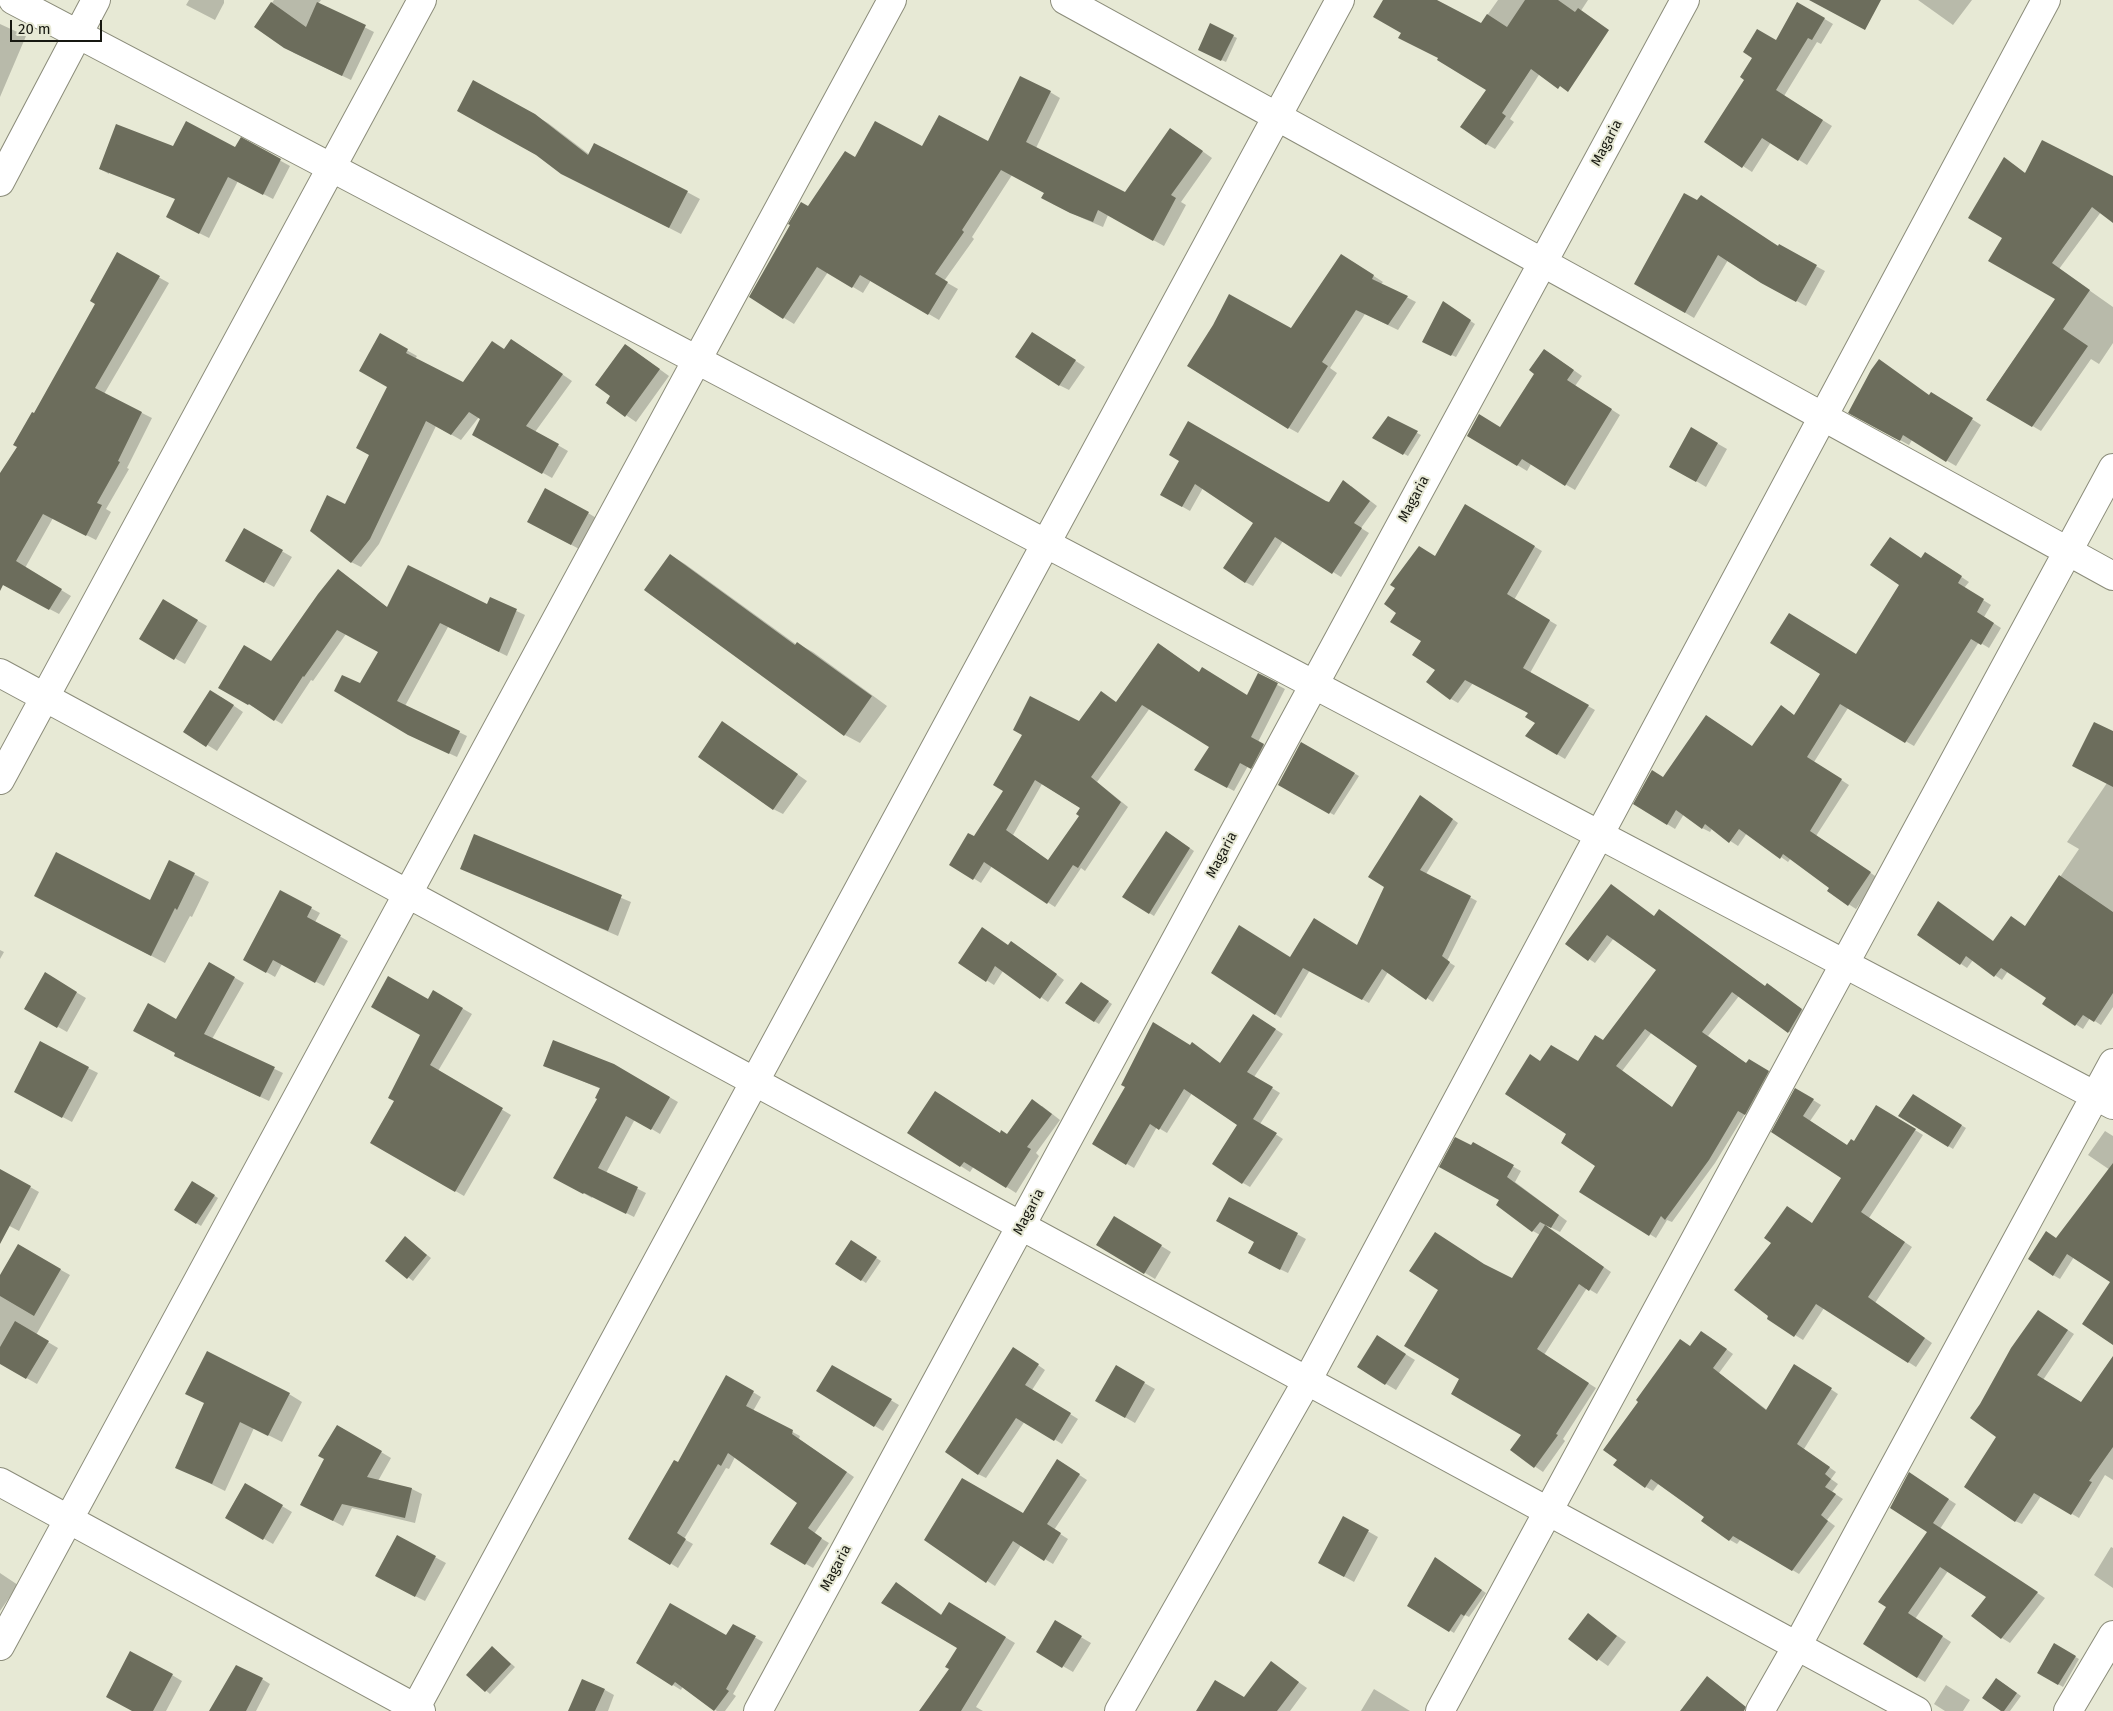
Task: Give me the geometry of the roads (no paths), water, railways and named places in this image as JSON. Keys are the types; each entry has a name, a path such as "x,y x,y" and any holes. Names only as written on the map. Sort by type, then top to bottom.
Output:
{"street":[{"path":"13,0 2104,1100"},
{"path":"0,182 96,0"},
{"path":"0,780 422,0"},
{"path":"0,1646 892,0"},
{"path":"1065,0 2113,576"},
{"path":"0,1482 417,1710 754,1082 1340,0"},
{"name":"Magaria","path":"758,1711 1685,0"},
{"path":"1119,1711 1307,1381 2046,0"},
{"path":"1440,1711 2113,468"},
{"path":"0,673 1917,1711"},
{"path":"1760,1711 2104,1100 2113,1063"},
{"path":"2068,1711 2113,1636"}]}
